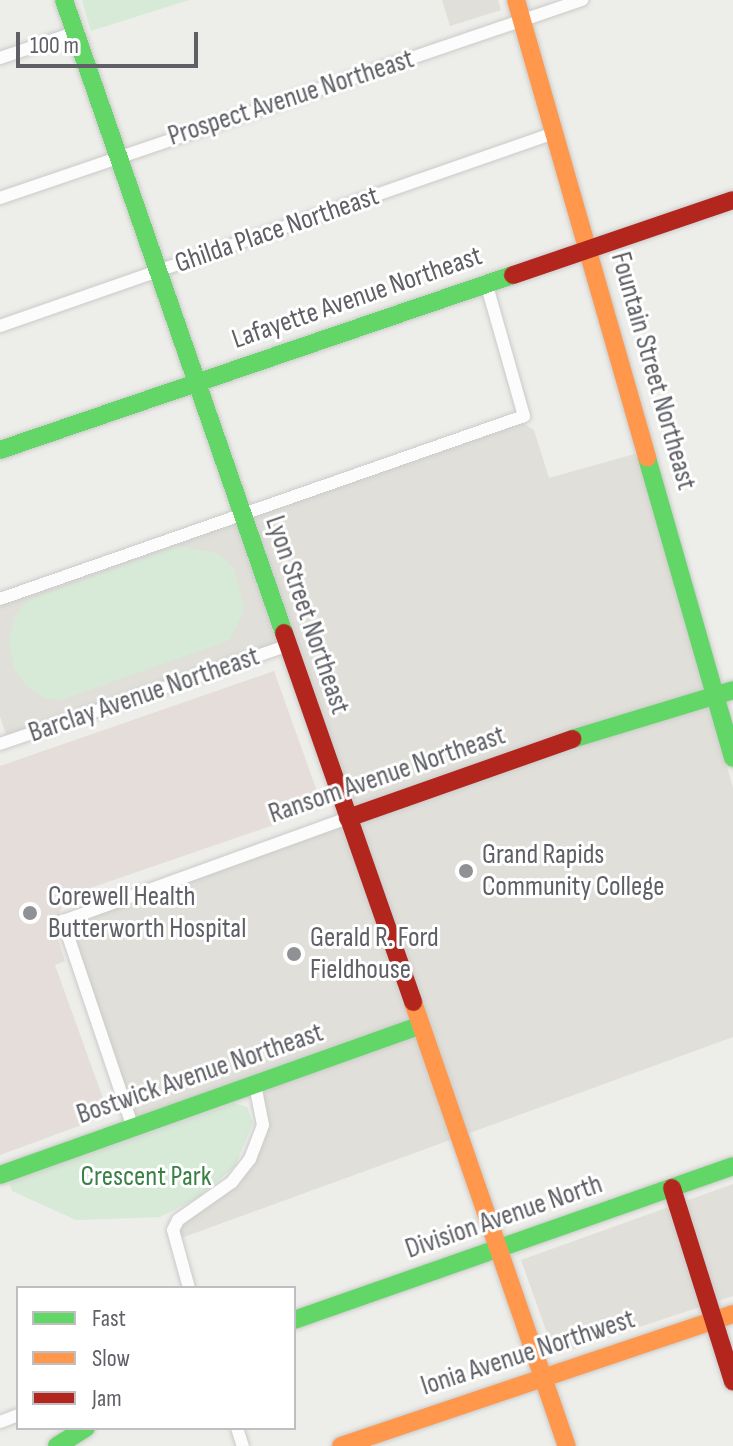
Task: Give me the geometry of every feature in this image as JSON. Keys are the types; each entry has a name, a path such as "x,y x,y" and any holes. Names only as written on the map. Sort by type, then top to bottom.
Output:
{"street":[{"name":"Lyon Street Northeast","path":"64,0 567,1446"},
{"name":"Fountain Street Northeast","path":"516,0 724,692 733,758"},
{"name":"Prospect Avenue Northeast","path":"0,198 116,156 582,0"},
{"path":"0,58 74,33"},
{"name":"Ghilda Place Northeast","path":"0,326 554,133"},
{"name":"Lafayette Avenue Northeast","path":"0,450 733,200"},
{"path":"0,599 524,416 486,283"},
{"name":"Barclay Avenue Northeast","path":"0,744 287,646"},
{"name":"Ransom Avenue Northeast","path":"133,1128 63,921 348,818 724,692"},
{"name":"Bostwick Avenue Northeast","path":"0,1175 419,1026"},
{"path":"188,1286 173,1230 178,1220 232,1182 250,1159 263,1125 255,1085"},
{"name":"Division Avenue North","path":"296,1319 733,1166"},
{"path":"672,1188 733,1382"},
{"name":"Ionia Avenue Northwest","path":"341,1446 733,1314"},
{"path":"57,1446 83,1430"}],"shaded area":[{"path":"442,0 498,0 501,10 450,26"},
{"name":"Grand Rapids Community College","path":"521,422 534,430 549,478 638,453 733,788 733,1037 173,1241 173,1230 232,1182 259,1138 255,1086 133,1128 63,927 348,818 287,646 8,741 0,716 0,601"},
{"name":"Corewell Health Butterworth Hospital","path":"274,671 323,808 64,897 55,930 65,961 55,965 109,1115 0,1155 0,766"},
{"path":"733,1184 733,1296 555,1355 521,1260"}],"green space":[{"path":"82,0 189,0 91,31"},
{"path":"177,546 217,553 235,569 244,610 230,640 61,700 43,698 24,683 14,669 9,641 15,617 27,601"},
{"name":"Crescent Park","path":"234,1103 247,1107 253,1123 235,1166 199,1197 160,1217 76,1220 12,1191 9,1182"}],"traffic: fast":[{"path":"64,0 284,633"},
{"path":"0,450 513,275"},
{"path":"647,458 733,758"},
{"path":"572,739 733,690"},
{"path":"0,1175 419,1026"},
{"path":"296,1319 733,1166"},
{"path":"57,1446 83,1430"}],"traffic: slow":[{"path":"516,0 647,458"},
{"path":"413,1002 567,1446"},
{"path":"341,1446 733,1314"}],"traffic: jam":[{"path":"513,275 733,200"},
{"path":"284,633 413,1002"},
{"path":"348,818 572,739"},
{"path":"672,1188 733,1382"}],"place":[{"name":"Grand Rapids Community College","path":"466,871"},
{"name":"Corewell Health Butterworth Hospital","path":"30,913"},
{"name":"Gerald R. Ford Fieldhouse","path":"294,954"}]}
